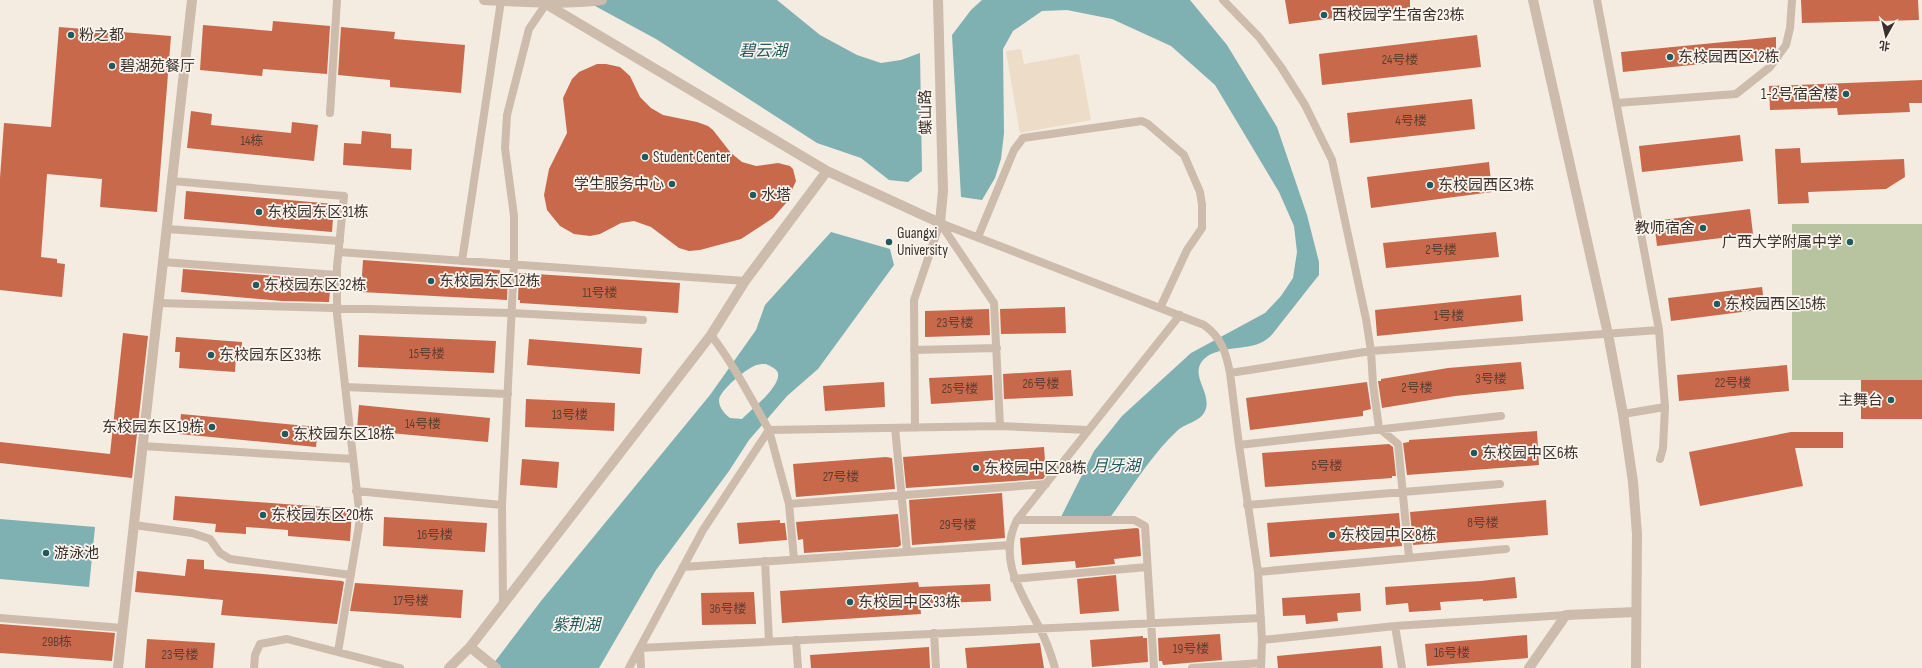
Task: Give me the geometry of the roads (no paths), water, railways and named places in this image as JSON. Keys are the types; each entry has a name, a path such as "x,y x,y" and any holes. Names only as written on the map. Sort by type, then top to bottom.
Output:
{"street":[{"path":"118,668 192,0"},
{"path":"484,0 577,3 602,0"},
{"name":"蝶山路","path":"938,0 943,191 940,223"},
{"path":"1533,0 1608,334 1634,482 1637,534 1636,668"},
{"path":"547,2 827,171 940,223"},
{"path":"448,668 470,647 711,335 745,281 827,171"},
{"path":"1529,668 1566,615 1636,612"},
{"path":"470,647 496,668"}],"lane":[{"path":"330,113 337,0"},
{"path":"1223,0 1259,37 1281,67 1305,105 1329,153 1363,304 1371,351 1373,384 1379,428 1398,444 1404,493 1409,557"},
{"path":"1597,0 1659,330 1664,407 1663,448 1660,459"},
{"path":"1617,103 1736,94 1766,71 1786,45 1790,28 1792,0"},
{"path":"462,261 501,1"},
{"path":"503,603 502,505 514,264 514,216 505,148 507,115 529,29 547,2"},
{"path":"978,237 1014,150 1023,138 1142,121 1148,124 1184,155 1200,192 1202,205 1202,228 1187,250 1160,308"},
{"path":"172,181 344,196 337,275 337,309 360,519 338,652"},
{"path":"940,223 1204,325 1215,333 1226,355 1230,373 1247,506 1258,572 1262,640 1261,666 1192,668"},
{"path":"940,223 994,303 1000,426"},
{"path":"914,428 914,300 940,223"},
{"path":"167,230 340,241"},
{"path":"339,252 745,281"},
{"path":"163,262 337,275"},
{"path":"158,302 337,309 512,313 643,320"},
{"path":"1055,668 1040,628 1024,601 1014,579 1010,565 1012,528 1088,430 1180,316"},
{"path":"1230,373 1371,351 1659,330"},
{"path":"711,335 728,357 767,427 790,504 794,559"},
{"path":"914,350 997,348"},
{"path":"345,387 508,394"},
{"path":"1623,414 1664,407"},
{"path":"1239,446 1379,428 1501,416"},
{"path":"767,427 914,428 1000,426 1088,430"},
{"path":"629,668 703,530 767,427"},
{"path":"895,428 907,551"},
{"path":"142,446 353,459"},
{"path":"790,504 902,494 1046,484"},
{"path":"1247,506 1500,484"},
{"path":"356,491 502,505"},
{"path":"1017,520 1134,520 1145,526 1147,530 1148,567 1153,623 1154,668"},
{"path":"134,525 192,533 210,539 220,553 230,558 351,575"},
{"path":"683,567 1010,545"},
{"path":"1258,572 1506,549"},
{"path":"765,561 769,641"},
{"path":"1014,579 1148,567"},
{"path":"1262,640 1395,626 1566,615"},
{"path":"0,618 122,628"},
{"path":"640,648 1260,618"},
{"path":"1395,626 1402,668"},
{"path":"934,633 936,668"},
{"path":"254,668 255,655 260,644 287,639 400,668"},
{"path":"796,640 798,668"},
{"path":"640,648 641,668"}],"water":[{"name":"碧云湖","path":"584,0 777,0 820,35 857,55 881,63 901,60 920,53 922,171 908,182 889,180 861,158 817,143 656,39"},
{"name":"月牙湖","path":"982,0 1190,0 1227,45 1277,127 1307,215 1319,262 1319,275 1269,337 1253,346 1218,351 1204,359 1200,365 1199,371 1199,378 1207,404 1203,415 1178,430 1168,440 1150,461 1109,519 1060,519 1094,451 1122,416 1191,353 1265,313 1281,296 1293,278 1297,252 1294,226 1279,192 1215,85 1171,46 1112,19 1067,10 1042,11 1013,31 1003,49 1004,133 1001,159 995,178 982,200 961,197 952,35 971,10"},
{"name":"紫荆湖","path":"831,232 890,249 894,265 818,369 787,396 749,440 729,471 656,570 599,668 490,668 541,601 710,395 756,330 765,305","holes":["758,364 766,364 777,371 778,376 772,389 742,419 730,418 720,406 720,396 739,376 750,368"]},
{"name":"游泳池","path":"0,519 95,527 89,587 0,579"}],"place":[{"name":"西校园学生宿舍23栋","path":"1324,15"},
{"name":"粉之都","path":"71,35"},
{"name":"东校园西区12栋","path":"1670,57"},
{"name":"碧湖苑餐厅","path":"112,66"},
{"name":"1-2号宿舍楼","path":"1846,94"},
{"name":"Student Center","path":"645,157"},
{"name":"学生服务中心","path":"672,184"},
{"name":"东校园西区3栋","path":"1430,185"},
{"name":"水塔","path":"753,195"},
{"name":"东校园东区31栋","path":"259,212"},
{"name":"教师宿舍","path":"1703,228"},
{"name":"Guangxi University","path":"889,242"},
{"name":"广西大学附属中学","path":"1850,242"},
{"name":"东校园东区12栋","path":"431,281"},
{"name":"东校园东区32栋","path":"256,285"},
{"name":"东校园西区15栋","path":"1717,304"},
{"name":"东校园东区33栋","path":"211,355"},
{"name":"主舞台","path":"1891,400"},
{"name":"东校园东区19栋","path":"212,427"},
{"name":"东校园东区18栋","path":"285,434"},
{"name":"东校园中区6栋","path":"1474,453"},
{"name":"东校园中区28栋","path":"976,468"},
{"name":"东校园东区20栋","path":"263,515"},
{"name":"东校园中区8栋","path":"1332,535"},
{"name":"游泳池","path":"46,553"},
{"name":"东校园中区33栋","path":"850,602"}]}
